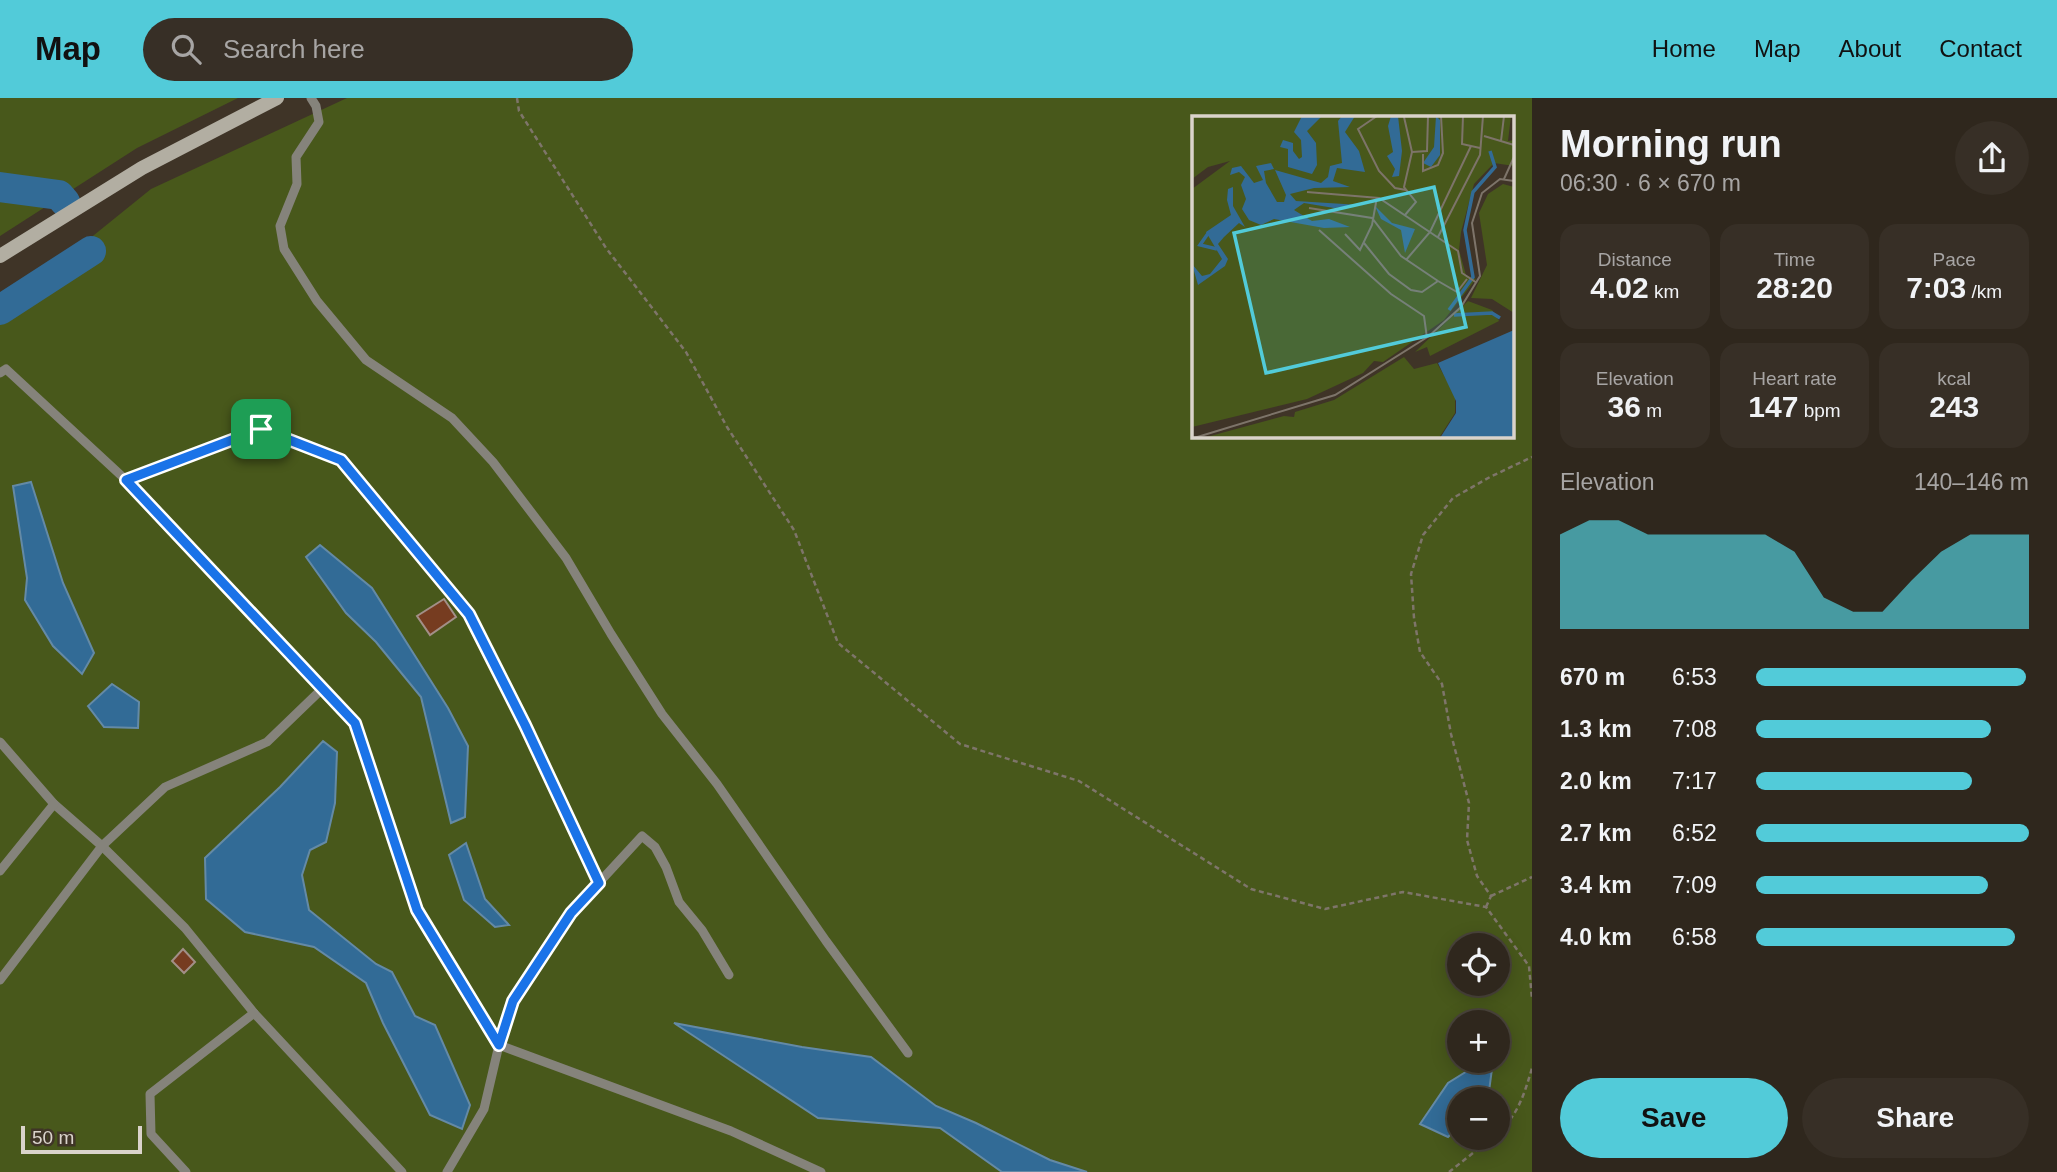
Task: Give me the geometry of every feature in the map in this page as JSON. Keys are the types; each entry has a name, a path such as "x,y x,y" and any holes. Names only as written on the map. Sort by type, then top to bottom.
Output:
{"street":[{"path":"0,256 142,168 277,98"}],"lane":[{"path":"311,98 316,106 319,122 296,156 297,184 280,226 284,249 317,301 366,360 453,418 493,462 566,558 662,714 718,784 826,941 908,1053"},
{"path":"0,373 6,369 126,480 355,723 417,910 499,1045 731,1131 821,1172"},
{"path":"126,480 261,429 341,460 469,614 525,725 599,883"},
{"path":"0,980 102,846 165,787 267,742 323,688"},
{"path":"0,742 54,804 102,846 186,928 254,1013 402,1172"},
{"path":"0,871 54,804"},
{"path":"447,1172 484,1109 499,1045 513,1001 571,913 642,836 655,847 679,902 702,930 729,975"},
{"path":"187,1172 151,1134 150,1094 254,1013"}],"path":[{"path":"517,98 519,111 606,248 686,352 727,427 794,530 838,643 960,744 1079,781 1251,890 1325,909 1403,892 1486,907 1529,966 1532,999"},
{"path":"1491,896 1477,876 1467,840 1469,803 1451,734 1442,684 1420,652 1411,574 1423,535 1453,498 1532,457"},
{"path":"1486,907 1491,896 1532,877"},
{"path":"1510,1120 1523,1100 1532,1068"},
{"path":"1449,1172 1477,1150"}],"green space":[{"path":"0,98 238,98 137,148 0,236"},
{"path":"347,98 1532,98 1532,1172 0,1172 0,311 151,189"}],"water":[{"path":"31,482 63,583 94,653 82,674 53,646 25,600 27,578 13,486"},
{"path":"320,545 372,588 448,708 468,746 465,817 451,823 421,697 376,642 346,613 306,557"},
{"path":"112,684 139,702 138,728 104,727 88,706"},
{"path":"323,741 337,752 335,803 326,842 310,850 302,875 309,910 376,964 392,972 415,1016 435,1025 470,1105 462,1129 430,1115 383,1023 366,983 314,947 245,932 206,899 205,858 280,787"},
{"path":"466,843 485,899 509,925 495,927 464,900 449,855"},
{"path":"674,1023 871,1057 936,1106 1050,1160 1087,1172 1002,1172 940,1128 818,1118"},
{"path":"1464,1073 1491,1073 1490,1087 1447,1087 1447,1137 1420,1124 1448,1083"}],"building":[{"path":"444,599 456,617 430,635 417,616"},
{"path":"183,949 195,962 184,973 172,961"}],"waterway":[{"path":"0,187 59,195 65,202"},
{"path":"0,310 91,251"}],"route":[{"path":"261,429 341,460 469,614 525,725 599,883 571,913 513,1001 499,1045 417,910 355,723 126,480 261,429"}]}
